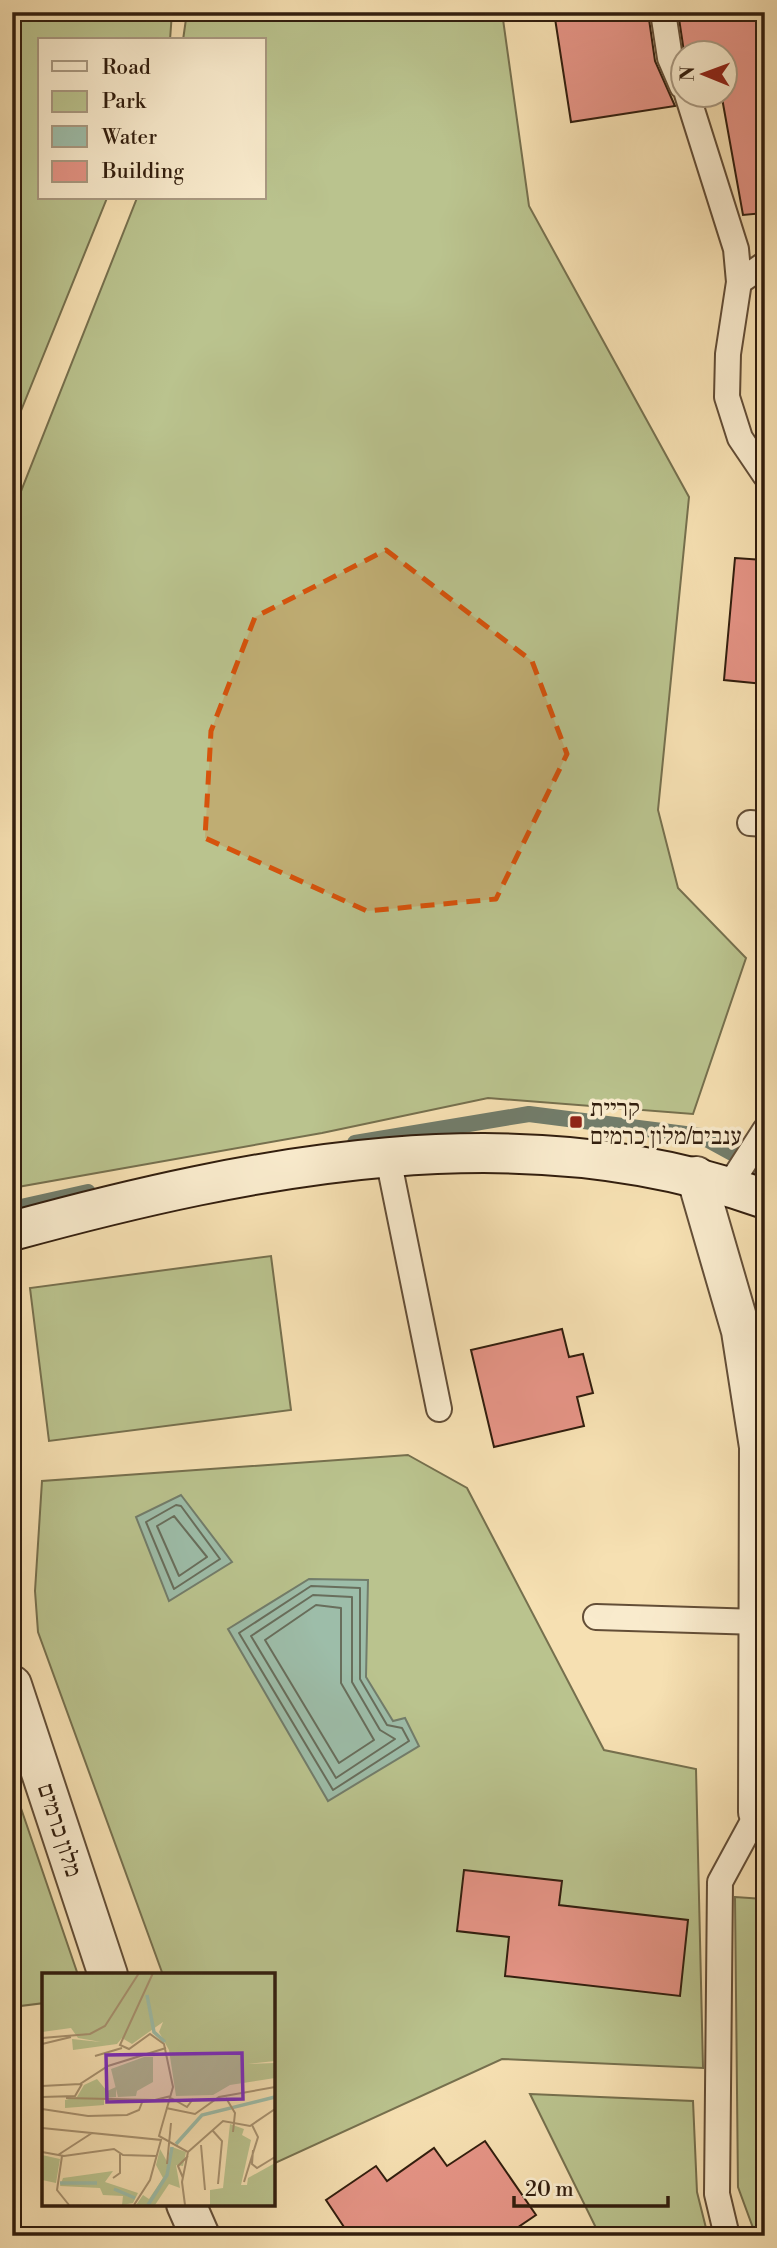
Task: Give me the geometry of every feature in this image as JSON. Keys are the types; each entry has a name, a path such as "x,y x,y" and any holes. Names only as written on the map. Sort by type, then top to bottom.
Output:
{"street":[{"path":"12,1231 186,1189 387,1158 462,1153 551,1153 639,1164 713,1181 765,1199"},
{"path":"713,1181 752,1393 759,1447 761,1641 758,1812"},
{"name":"מלון כרמים","path":"12,1685 107,1973"},
{"path":"187,2206 200,2236"}],"lane":[{"path":"663,12 668,45"},
{"path":"692,108 737,249 739,282 728,354 727,397 740,438 765,475"},
{"path":"739,282 765,264"},
{"path":"713,1181 765,1130"},
{"path":"387,1158 439,1409"},
{"path":"596,1617 761,1641"},
{"path":"727,2236 717,2194 720,1882 758,1812"}],"highlighted area":[{"path":"386,550 532,661 567,754 496,899 367,911 205,838 211,731 255,617"}],"green space":[{"path":"12,12 172,12 170,38 38,38 38,200 106,200 12,433"},
{"path":"187,12 502,12 529,206 689,497 658,810 678,888 746,958 693,1114 488,1098 322,1133 12,1188 12,514 136,200 266,200 266,38 183,38"},
{"path":"271,1256 291,1410 49,1441 30,1288"},
{"path":"408,1455 467,1488 604,1750 696,1769 703,2068 502,2059 275,2163 275,1973 162,1973 38,1632 35,1591 42,1481"},
{"path":"12,1782 77,1973 42,1973 42,2003 12,2007"},
{"path":"735,1897 765,1899 765,2236 756,2236 738,2187"},
{"path":"530,2094 693,2101 697,2192 708,2236 600,2236"}],"water":[{"path":"181,1495 232,1562 169,1601 136,1517"},
{"path":"309,1579 368,1580 366,1677 393,1721 405,1718 419,1746 328,1801 228,1629"}],"building":[{"path":"554,12 648,12 655,61 668,90 668,107 571,122"},
{"path":"678,12 765,12 765,213 743,215 724,108 738,108 738,38 682,38"},
{"path":"735,558 765,560 765,684 724,680"},
{"path":"562,1329 569,1357 583,1354 593,1393 577,1397 584,1426 494,1447 471,1350"},
{"path":"464,1870 562,1881 559,1905 688,1920 680,1996 505,1976 509,1937 457,1931"},
{"path":"485,2141 536,2215 505,2236 350,2236 326,2200 376,2166 387,2181 434,2148 447,2166"}],"waterway":[{"path":"355,1143 529,1114 701,1136 765,1171"},
{"path":"12,1209 88,1192"}],"place":[{"name":"קריית ענבים/מלון כרמים","path":"576,1122"}]}
